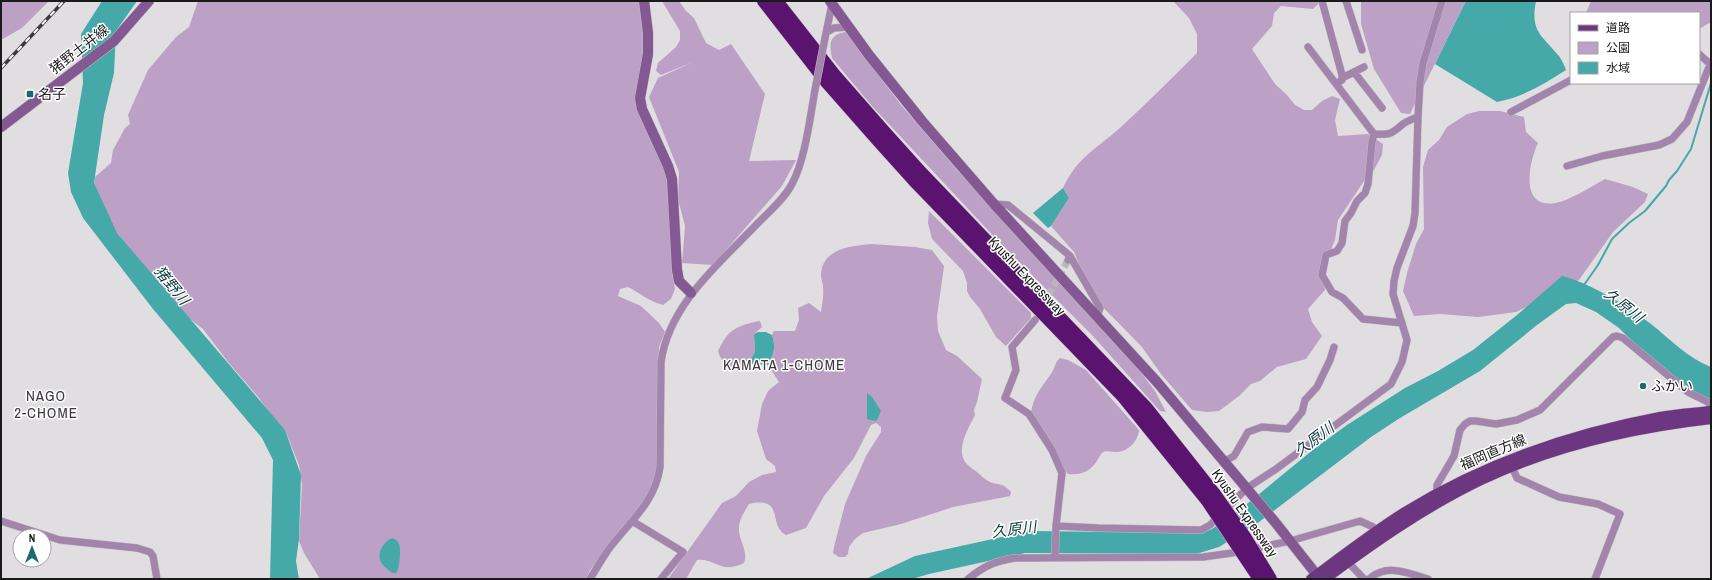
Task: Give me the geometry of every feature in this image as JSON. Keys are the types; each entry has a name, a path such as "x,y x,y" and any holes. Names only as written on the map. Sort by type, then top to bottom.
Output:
{"highway":[{"name":"Kyushu Expressway","path":"763,1 826,82 914,181 1122,396 1211,497 1246,538 1271,579"},
{"name":"Kyushu Expressway","path":"777,1 835,75 885,132 1147,408 1211,497 1259,579"}],"main road":[{"name":"福岡直方線","path":"1346,559 1376,531 1438,493 1499,463 1555,442 1661,417 1711,411"},
{"name":"福岡直方線","path":"1318,578 1424,511 1481,480 1512,467 1593,440 1653,427 1711,419"}],"street":[{"name":"猪野土井線","path":"1,127 114,41 149,1"},
{"path":"644,1 648,33 648,54 640,98 642,109 668,166 672,179 677,270 679,281 691,293"},
{"path":"1322,1 1342,78"},
{"path":"1346,1 1362,50"},
{"path":"1056,526 1200,530 1210,525 1247,488 1276,469 1391,384 1402,362 1407,340 1393,294 1397,268 1414,226 1416,213 1418,117 1423,63 1442,1"},
{"path":"831,3 922,121 994,204 1157,382 1225,461 1318,578"},
{"path":"590,579 608,550 646,505 659,478 661,362 663,349 670,331 691,293 779,202 792,184 800,163 831,3"},
{"path":"826,35 834,28 849,27"},
{"path":"1308,47 1374,134 1383,135 1396,131 1404,123 1418,117"},
{"path":"1567,166 1602,156 1659,145 1672,139 1686,122 1710,63 1700,55"},
{"path":"1336,84 1342,80 1342,78 1364,67"},
{"path":"1354,72 1382,108"},
{"path":"1511,112 1570,81"},
{"path":"1374,134 1368,184 1365,193 1357,201 1351,213 1345,220 1342,244 1337,251 1326,255 1322,275 1332,292 1343,298 1363,319 1402,323"},
{"path":"994,204 1008,205 1069,258 1100,308 1097,316"},
{"path":"1035,320 1012,347 1016,370 1005,398 1029,414 1052,450 1062,472 1062,486 1056,526 1056,555"},
{"path":"1438,493 1437,484 1454,456 1460,430 1465,424 1470,421 1476,421 1496,424 1517,420 1540,410 1613,337 1617,336 1623,338 1688,392 1708,402 1711,406"},
{"path":"1225,461 1234,456 1248,432 1262,427 1288,429 1292,426 1302,412 1305,400 1317,387 1330,360 1334,347"},
{"path":"1512,467 1517,478 1531,485 1559,497 1598,504 1620,514 1595,579"},
{"path":"1,521 60,540 137,548 150,552 157,579"},
{"path":"632,522 683,552 661,579"},
{"path":"968,579 984,567 1001,560 1015,558 1056,555 1203,557 1232,554 1290,541 1360,522 1373,527 1376,531"},
{"path":"1346,559 1364,579"},
{"path":"1369,579 1374,575 1394,569 1428,579"}],"green space":[{"path":"1,1 49,1 22,28 1,40"},
{"path":"198,1 639,1 644,42 644,57 638,89 668,170 672,274 675,289 671,299 663,305 649,300 628,287 620,289 618,296 641,306 659,323 665,332 659,347 656,471 645,499 628,524 590,570 586,579 320,579 304,553 299,541 302,485 299,465 285,430 271,415 203,329 190,319 154,280 117,233 105,211 94,183 95,177 111,163 113,150 125,128 130,124 128,115 148,70 176,37 189,27"},
{"path":"662,1 679,1 686,11 694,18 706,43 719,50 731,44 765,94 749,161 796,160 782,186 713,265 682,263 685,226 678,199 679,172 649,97 658,78 693,62 661,75 656,71 658,63 676,47 680,40 680,31"},
{"path":"1173,1 1318,1 1318,4 1313,9 1281,6 1274,13 1272,26 1252,49 1275,84 1295,105 1304,110 1312,110 1322,101 1332,96 1340,99 1335,120 1338,136 1368,134 1383,144 1382,155 1374,170 1364,181 1338,220 1335,240 1327,259 1324,272 1325,290 1308,309 1312,322 1322,336 1306,359 1277,367 1260,381 1251,384 1239,396 1219,411 1207,412 1192,410 1161,374 1142,347 1092,296 1074,252 1051,226 1069,198 1063,188 1075,168 1160,90 1197,53 1197,34 1189,18"},
{"path":"1361,1 1466,1 1410,114 1401,113 1374,69 1361,24"},
{"path":"1591,1 1711,1 1711,22 1700,28 1700,12 1586,12"},
{"path":"846,32 901,105 958,171 1133,362 1155,391 1166,412 1160,411 1093,336 1000,243 871,105 832,58 831,44 833,37 840,33"},
{"path":"1479,111 1500,111 1524,117 1526,132 1538,143 1530,172 1531,192 1536,199 1544,203 1561,202 1605,179 1633,187 1648,194 1645,202 1613,232 1579,280 1569,287 1516,312 1478,317 1440,314 1414,316 1403,291 1416,244 1424,229 1423,167 1428,150 1439,140 1447,127 1467,114"},
{"path":"929,211 1031,313 1031,318 1006,346 996,337 980,309 970,297 967,291 967,283 963,271 932,239 928,223"},
{"path":"871,244 915,247 932,250 944,266 937,316 938,331 946,350 957,356 982,379 974,410 975,415 964,438 962,450 963,456 965,462 986,480 1003,485 1008,489 1011,492 1010,496 953,507 901,524 863,533 855,539 849,547 848,554 845,557 839,557 833,553 845,504 866,456 881,432 881,427 876,423 871,425 854,458 824,496 806,528 786,535 777,525 772,508 768,504 749,504 742,515 739,525 740,537 745,554 744,563 736,566 724,567 709,561 697,560 686,579 668,579 722,503 736,496 749,482 762,475 776,472 775,466 766,459 757,431 762,404 768,391 779,382 768,365 774,350 772,335 774,331 795,331 799,320 798,308 809,303 821,312 823,286 821,275 826,259 839,250"},
{"path":"760,321 762,327 754,334 755,352 751,359 751,364 738,368 730,366 724,362 718,351 729,334 741,326"},
{"path":"1060,358 1068,360 1086,370 1139,430 1136,439 1127,449 1119,452 1104,452 1091,468 1085,472 1077,474 1068,474 1065,471 1054,448 1031,413 1032,407 1041,387 1051,374"}],"water":[{"path":"102,1 137,1 116,31 114,73 104,115 94,183 117,233 285,430 301,475 299,539 296,561 299,579 270,579 273,460 262,438 153,309 83,218 71,192 68,173 83,83 81,34"},
{"path":"1466,1 1536,1 1536,26 1543,38 1560,58 1566,70 1541,85 1516,97 1497,102 1435,64"},
{"path":"1063,188 1069,198 1051,226 1048,228 1033,213"},
{"path":"1562,276 1584,284 1621,303 1651,324 1687,354 1711,367 1711,400 1695,392 1684,384 1636,345 1619,328 1596,312 1576,303 1566,304 1537,325 1480,371 1400,418 1371,437 1259,522 1219,547 1196,554 1025,553 912,579 866,579 915,556 1029,531 1201,533 1212,529 1242,508 1314,449 1347,425 1405,388 1438,371 1473,350 1517,315"},
{"path":"758,332 766,332 772,335 774,350 768,365 751,364 751,359 755,352 754,334"},
{"path":"867,393 872,397 881,411 877,420 875,421 867,419"},
{"path":"392,538 399,543 400,547 399,563 396,573 392,573 383,565 379,555 386,542"}],"waterway":[{"path":"1584,285 1598,265 1612,239 1629,223 1645,211 1666,186 1691,149 1711,83"}],"tunnel":[{"path":"1044,304 1068,260"}],"railway":[{"path":"1,68 64,1"}],"place":[{"name":"名子","path":"30,94"},
{"name":"ふかい","path":"1643,386"}],"district":[{"name":"KAMATA 1-CHOME","path":"784,364"},
{"name":"NAGO 2-CHOME","path":"46,404"}],"water label":[{"name":"猪野川","path":"172,285"},
{"name":"久原川","path":"1624,305"},
{"name":"久原川","path":"1314,439"},
{"name":"久原川","path":"1014,529"}]}
